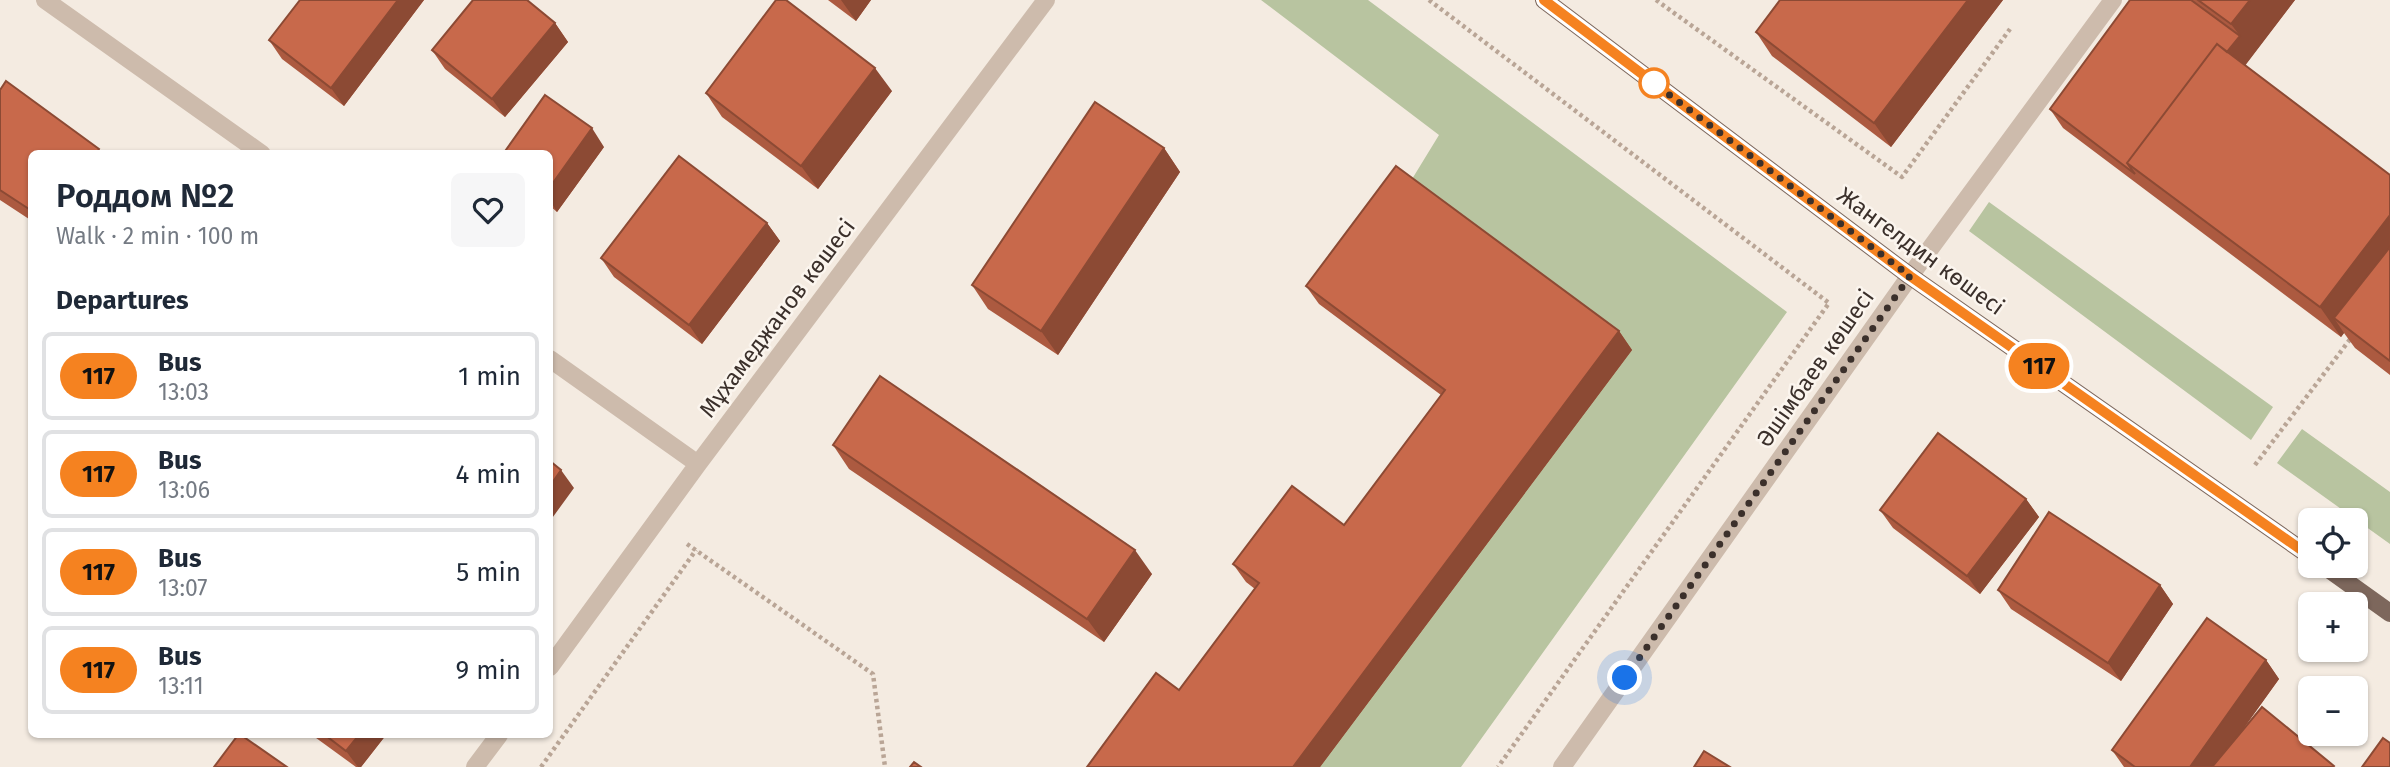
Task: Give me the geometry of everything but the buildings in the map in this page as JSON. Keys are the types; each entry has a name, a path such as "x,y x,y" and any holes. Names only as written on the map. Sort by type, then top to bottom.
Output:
{"main road":[{"name":"Жангелдин көшесі","path":"1544,0 1910,276 2298,548"},
{"path":"2340,578 2390,613"}],"street":[{"path":"45,0 256,150"},
{"name":"Мұхамеджанов көшесі","path":"553,663 698,464 1046,0"},
{"name":"Әшімбаев көшесі","path":"1562,767 1910,276 2113,0"},
{"path":"553,361 698,464"},
{"path":"475,767 497,738"}],"path":[{"path":"1429,0 1829,303 1498,767"},
{"path":"1656,0 1902,177 2010,29"},
{"path":"2255,465 2356,332"},
{"path":"656,523 873,674 886,767"},
{"path":"541,767 696,550"}],"green space":[{"path":"1261,0 1368,0 1787,312 1461,767 1319,767 1631,350 1409,184 1439,135"},
{"path":"1989,202 2273,407 2251,440 1969,231"},
{"path":"2302,429 2390,492 2390,544 2368,528 2368,508 2340,508 2277,463"}],"bus line":[{"name":"117","path":"1544,0 1910,276 2298,548"}],"route":[{"path":"1625,678 1910,276 1651,81 1654,83"}]}
